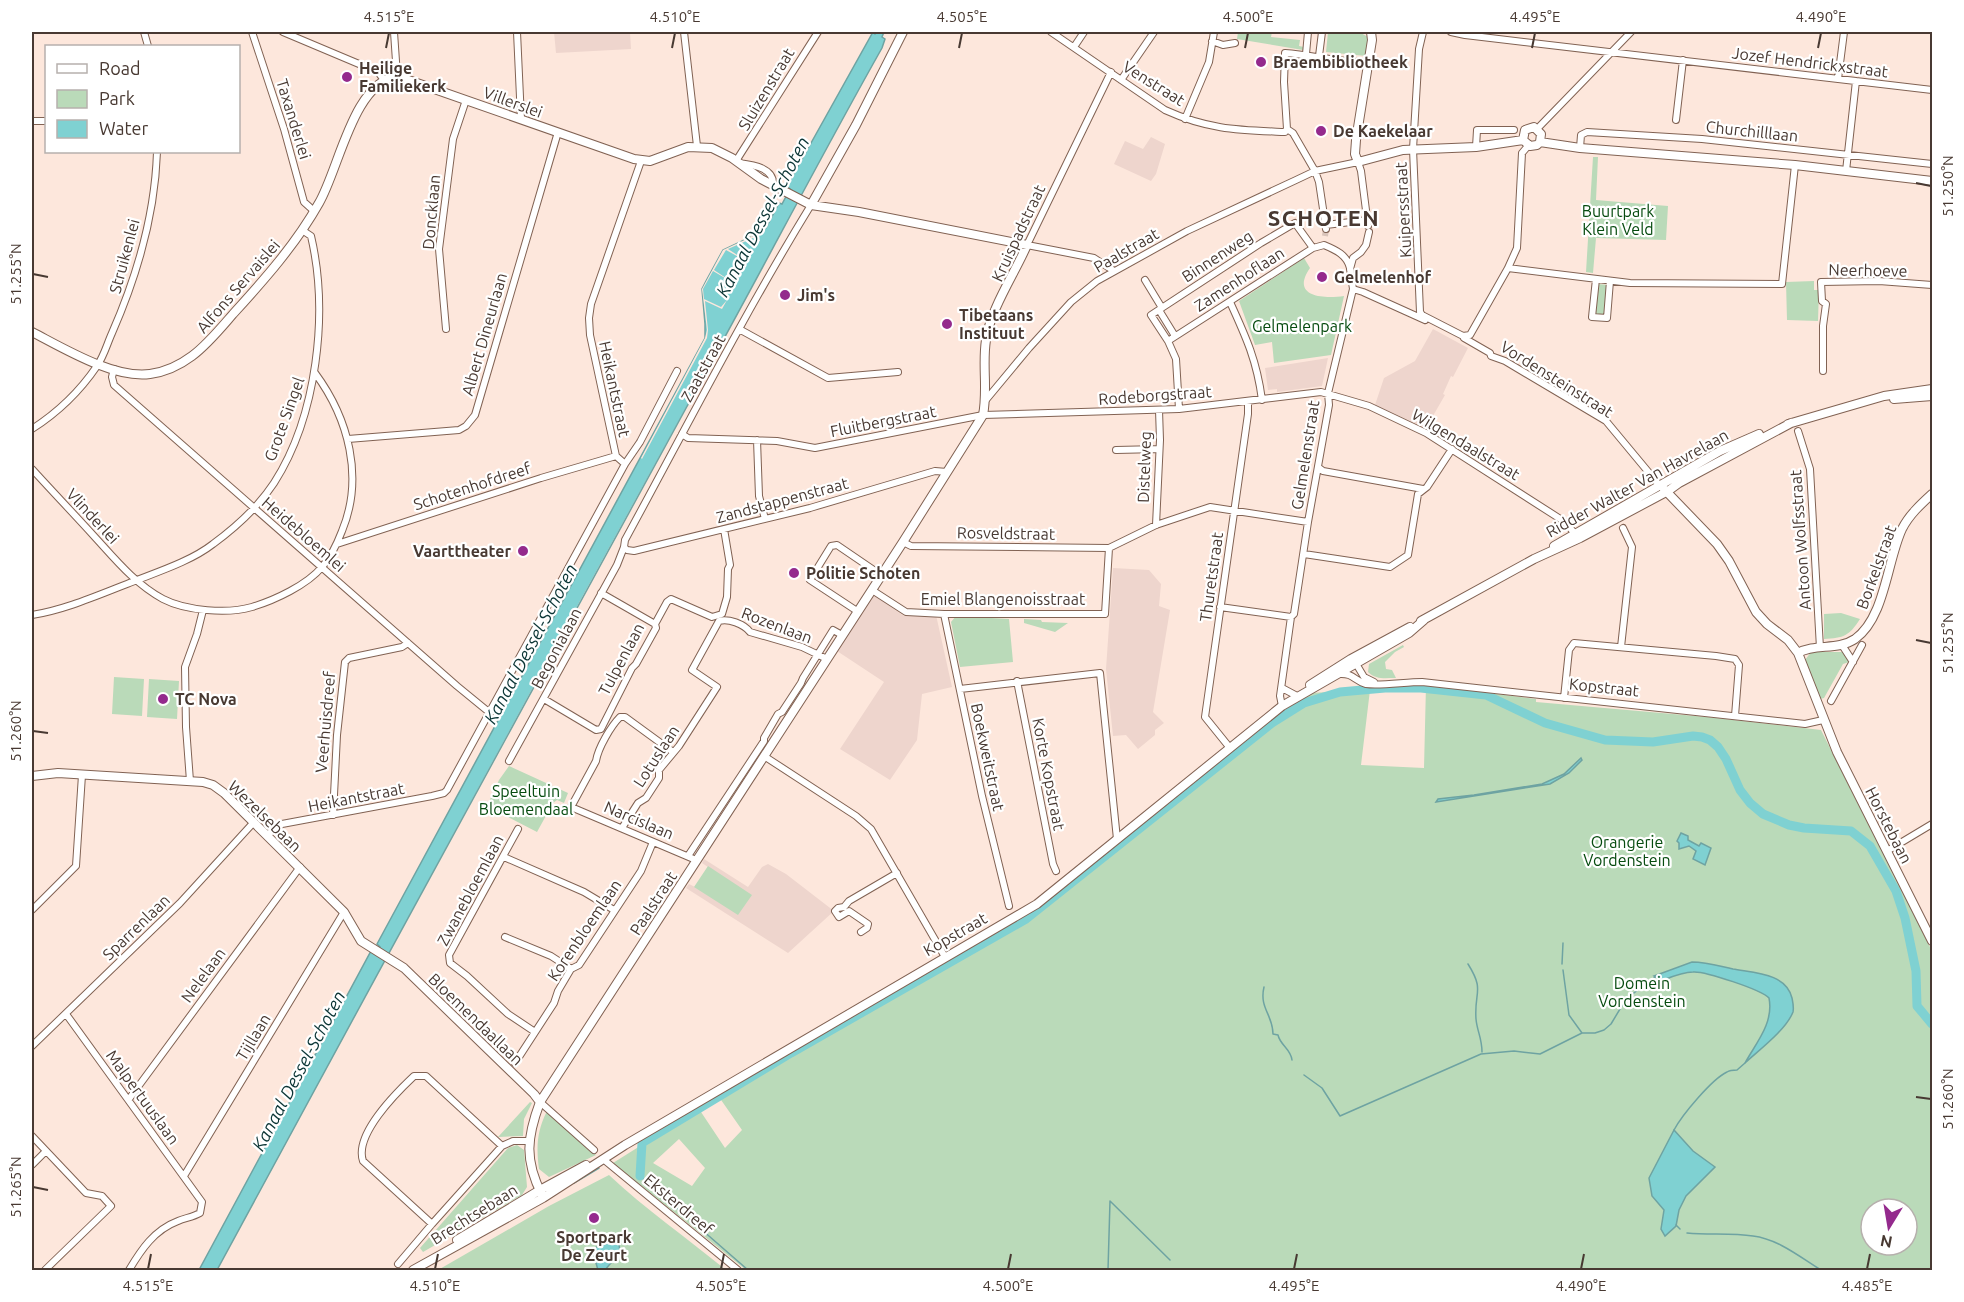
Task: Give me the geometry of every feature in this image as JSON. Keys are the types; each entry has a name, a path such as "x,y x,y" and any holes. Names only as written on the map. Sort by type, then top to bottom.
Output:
{"main road":[{"name":"Ridder Walter Van Havrelaan","path":"1297,696 1409,633 1424,620 1534,559 1791,423 1884,396 1932,389"},
{"name":"Ridder Walter Van Havrelaan","path":"1866,401 1932,396"},
{"name":"Ridder Walter Van Havrelaan","path":"1297,696 1319,678 1353,666"},
{"name":"Kopstraat","path":"542,1194 582,1167 603,1159 1037,904 1297,696"},
{"name":"Brechtsebaan","path":"413,1270 542,1194"}],"street":[{"name":"Taxanderlei","path":"252,32 284,129 304,202 314,211"},
{"path":"283,32 378,72 384,80 397,76 394,32"},
{"path":"517,32 521,119"},
{"path":"684,32 697,146"},
{"name":"Sluizenstraat","path":"738,162 818,32"},
{"path":"805,203 856,125 903,32"},
{"name":"Venstraat","path":"1051,32 1166,110 1185,119 1205,126 1229,129 1285,132 1287,129"},
{"path":"1074,47 1084,32"},
{"path":"1121,80 1154,32"},
{"path":"1185,119 1209,62 1214,32"},
{"path":"1306,54 1308,32"},
{"path":"1319,56 1322,32"},
{"path":"1350,269 1353,258 1366,245 1368,226 1361,171 1355,154 1372,40 1371,32"},
{"name":"Kuipersstraat","path":"1423,32 1419,49 1413,149 1420,312 1463,336 1470,335 1508,268"},
{"name":"Jozef Hendrickxstraat","path":"1451,32 1932,90"},
{"path":"1538,129 1631,32"},
{"path":"1838,79 1843,32"},
{"path":"1212,41 1223,45 1235,43"},
{"path":"1350,269 1349,262 1343,255 1324,244 1326,230 1315,171 1293,132 1287,129 1285,53 1361,63 1369,62"},
{"path":"1676,120 1683,60"},
{"name":"Kruispadstraat","path":"983,415 986,401 984,372 987,331 1111,72"},
{"name":"Villerslei","path":"397,76 641,161"},
{"name":"Alfons Servaislei","path":"32,332 99,363 133,373 150,374 171,368 190,358 249,297 302,230 332,178 358,111 375,87 384,80"},
{"path":"1846,171 1856,81"},
{"name":"Doncklaan","path":"446,329 439,249 453,139 466,100"},
{"path":"1538,129 1527,128 1523,133 1525,143 1522,153 1517,248 1508,268 1610,281 1664,284 1782,284 1795,165"},
{"path":"1315,171 1413,149 1525,143 1535,146 1540,142 1542,136 1538,129"},
{"path":"1476,147 1477,130 1514,130"},
{"name":"Albert Dineurlaan","path":"348,439 459,430 475,415 558,132"},
{"name":"Churchilllaan","path":"1580,148 1581,135 1587,132 1702,139 1932,164"},
{"name":"Churchilllaan","path":"1540,142 1580,148 1795,165 1932,181"},
{"path":"641,161 650,161 681,149 697,146 718,150 751,173 805,203 1094,258 1114,271"},
{"name":"Struikenlei","path":"32,429 57,410 84,383 99,363 137,268 146,229 158,153"},
{"name":"Heikantstraat","path":"267,835 282,824 444,793 490,713 625,464 616,456 591,342 589,318 591,304 641,161"},
{"name":"Paalstraat","path":"986,401 1029,348 1071,302 1114,271 1187,231 1315,171"},
{"name":"Zaatstraat","path":"624,547 624,542 779,256 805,203"},
{"name":"Binnenweg","path":"1160,309 1295,223 1313,248"},
{"path":"1326,230 1368,226"},
{"name":"Grote Singel","path":"32,615 86,600 172,566 211,546 253,508 273,485 286,461 306,408 315,373 318,326 315,258 311,236 302,230"},
{"name":"Zamenhoflaan","path":"1168,340 1313,248 1324,244"},
{"name":"Gelmelenstraat","path":"1282,706 1280,696 1291,617 1294,614 1319,468 1330,400 1328,393 1353,290 1350,269"},
{"path":"1596,279 1592,317 1607,318 1610,281"},
{"path":"1145,280 1175,336"},
{"name":"Neerhoeve","path":"1823,371 1823,326 1826,304 1822,301 1821,282 1876,281 1932,285"},
{"name":"Vordensteinstraat","path":"1353,290 1363,292 1460,338 1468,339 1473,345 1490,353 1491,356 1505,361 1600,417 1717,544 1729,561 1756,612 1788,640 1798,653 1823,720"},
{"path":"1230,302 1253,356 1262,400"},
{"path":"1160,309 1151,315 1168,340 1176,359 1179,409"},
{"path":"739,329 828,378 898,372"},
{"name":"Heidebloemlei","path":"114,369 112,377 114,385 490,713"},
{"path":"625,464 640,442 677,370"},
{"path":"315,373 338,412 348,439 352,461 351,495 347,516 337,544 322,568"},
{"name":"Rodeborgstraat","path":"983,415 1179,409 1328,393"},
{"name":"Wilgendaalstraat","path":"1328,393 1356,401 1426,433 1565,522 1576,536"},
{"name":"Thuretstraat","path":"1230,748 1205,717 1248,401"},
{"name":"Distelweg","path":"1156,525 1160,449 1159,410"},
{"name":"Paalstraat","path":"692,858 764,756 983,415"},
{"name":"Fluitbergstraat","path":"682,434 688,438 777,441 815,448 983,415"},
{"name":"Antoon Wolfsstraat","path":"1798,431 1810,469 1821,648"},
{"path":"757,440 759,496 765,519"},
{"path":"1116,450 1160,449"},
{"path":"1304,554 1390,567 1408,555 1418,494 1427,487 1452,449"},
{"name":"Schotenhofdreef","path":"337,544 616,456"},
{"path":"1319,468 1323,471 1423,489"},
{"name":"Vlinderlei","path":"32,469 136,580 165,600 202,610 241,610 267,603 299,585 322,568"},
{"name":"Zandstappenstraat","path":"624,547 634,551 831,502 935,471 947,472"},
{"name":"Borkelstraat","path":"1798,653 1810,647 1842,645 1857,638 1869,624 1878,606 1903,528 1917,508 1932,494"},
{"path":"1109,548 1156,525 1210,507 1308,522"},
{"path":"1621,647 1632,547 1623,528"},
{"name":"Rozenlaan","path":"671,599 712,616 723,614 730,565 724,529"},
{"name":"Rosveldstraat","path":"903,542 910,546 1109,548"},
{"path":"857,611 810,580 813,573 831,546 837,545 880,575"},
{"name":"Begonialaan","path":"509,761 624,547"},
{"name":"Emiel Blangenoisstraat","path":"872,590 906,612 1105,614 1109,548"},
{"path":"601,593 655,624"},
{"name":"Tulpenlaan","path":"544,699 596,730 600,729 626,678 656,628 655,624 667,602 671,599"},
{"path":"1220,607 1291,617"},
{"path":"190,781 185,668 197,634 202,610"},
{"name":"Boekweitstraat","path":"944,614 982,796 1009,906"},
{"name":"Rozenlaan","path":"710,697 717,687 692,670 718,623 724,620 746,628 750,632 773,640 778,639 827,659"},
{"name":"Paalstraat","path":"542,1194 530,1166 528,1141 540,1102 764,741 778,714 782,712 801,683 833,630 842,635"},
{"path":"1564,698 1570,645 1578,642 1735,659 1739,665 1735,716"},
{"name":"Veerhuisdreef","path":"333,815 336,745 345,662 349,658 408,643"},
{"path":"1842,645 1853,662"},
{"path":"1830,701 1862,645"},
{"path":"1353,666 1372,681 1381,683"},
{"name":"Kopstraat","path":"1353,666 1365,683 1422,682 1805,724 1823,720"},
{"path":"960,689 1100,673 1117,839"},
{"name":"Korte Kopstraat","path":"1017,681 1056,871"},
{"path":"1282,688 1297,696"},
{"name":"Lotuslaan","path":"622,828 638,803 646,798 659,778 659,770 674,752 710,697"},
{"name":"Tulpenlaan","path":"571,807 596,761 605,738 620,717 625,717 674,752"},
{"name":"Horstebaan","path":"1823,720 1932,941"},
{"path":"764,756 856,816 871,829 945,957"},
{"name":"Wezelsebaan","path":"32,776 58,773 190,781 213,785 254,822 344,912 361,941 371,948"},
{"path":"32,910 76,866 82,775"},
{"name":"Narcislaan","path":"571,807 692,858"},
{"name":"Sparrenlaan","path":"32,1046 173,910 254,822"},
{"path":"1887,851 1932,824"},
{"name":"Zwanebloemlaan","path":"518,829 450,955 450,963 508,1014 535,1032"},
{"name":"Korenbloemlaan","path":"515,1063 554,1003 571,969 579,966 641,871 653,842"},
{"path":"504,857 584,892 614,910"},
{"name":"Nelelaan","path":"129,1099 300,867"},
{"path":"861,932 867,928 868,924 847,909 849,901 897,873"},
{"name":"Tijllaan","path":"184,1176 344,912"},
{"path":"504,937 551,956 571,969"},
{"name":"Bloemendaallaan","path":"371,948 404,968 540,1102"},
{"name":"Malpertuuslaan","path":"66,1014 184,1176 203,1207 200,1213 176,1221 162,1230 141,1251 129,1270"},
{"path":"432,1224 363,1161 361,1156 362,1146 374,1121 403,1087 414,1077 426,1076 502,1146"},
{"path":"540,1102 594,1150"},
{"path":"32,1136 86,1193 92,1196 102,1196 111,1206 45,1270"},
{"path":"398,1264 502,1146 513,1141 528,1141"},
{"path":"32,1165 46,1151"},
{"name":"Eksterdreef","path":"603,1159 738,1270"}],"shaded area":[{"path":"554,32 630,32 631,49 556,53"},
{"path":"1151,137 1165,144 1156,174 1151,181 1114,164 1125,141 1143,149"},
{"path":"1433,329 1468,348 1453,377 1451,376 1443,394 1445,395 1426,428 1375,405 1384,378 1415,361"},
{"path":"1328,358 1322,386 1277,392 1277,389 1268,390 1265,368"},
{"path":"1113,568 1149,570 1161,584 1159,606 1170,610 1153,712 1164,723 1155,730 1155,735 1138,749 1126,735 1113,736 1106,669"},
{"path":"872,594 904,616 936,615 952,687 922,694 917,740 890,780 840,749 884,682 837,651"},
{"path":"704,859 748,887 762,867 768,864 786,874 834,911 788,953 686,888 689,884 695,887 708,867 702,863"}],"green space":[{"path":"1238,32 1272,32 1271,37 1300,40 1299,46 1304,47 1303,50 1237,39"},
{"path":"1328,32 1359,32 1368,37 1366,56 1326,52"},
{"name":"Buurtpark Klein Veld","path":"1593,157 1598,157 1596,200 1668,206 1666,240 1596,238 1593,273 1586,272"},
{"name":"Gelmelenpark","path":"1304,258 1310,268 1305,278 1306,290 1319,296 1344,296 1331,355 1274,363 1272,342 1255,345 1239,301"},
{"path":"1814,281 1814,290 1819,290 1818,321 1787,320 1786,282"},
{"path":"1598,284 1608,285 1605,316 1595,315"},
{"path":"1841,613 1860,619 1845,635 1824,639 1824,614"},
{"path":"956,616 1009,619 1013,662 960,667 951,622"},
{"path":"1024,619 1068,623 1055,632 1024,623"},
{"path":"1403,645 1404,647 1385,662 1386,669 1392,670 1396,678 1377,677 1368,672 1369,664"},
{"path":"1811,652 1843,652 1849,662 1843,664 1824,698 1820,699 1805,660"},
{"name":"TC Nova","path":"114,677 144,679 142,716 112,714"},
{"name":"TC Nova","path":"149,679 179,681 177,719 147,717"},
{"name":"Domein Vordenstein","path":"1426,685 1536,699 1536,702 1821,730 1932,951 1932,1270 746,1270 613,1163 699,1109 725,1148 742,1130 719,1097 1025,918 1309,693 1370,690 1361,765 1424,768","holes":["679,1139 705,1168 692,1186 653,1163"]},
{"name":"Speeltuin Bloemendaal","path":"509,766 568,793 564,803 557,800 553,803 537,832 487,806 499,780"},
{"path":"708,866 752,895 738,915 694,887"},
{"path":"530,1102 532,1103 524,1119 523,1136 498,1137"},
{"path":"547,1111 596,1155 549,1177 539,1169 538,1153 539,1132"},
{"path":"517,1145 524,1150 527,1187 522,1195 423,1252 420,1248 508,1148"},
{"name":"Sportpark De Zeurt","path":"609,1175 726,1270 438,1270 549,1206"}],"water":[{"path":"873,32 875,34 884,32 882,37 885,39 882,48 736,317 217,1270 199,1270 371,951 377,953 380,947 377,944 705,338 702,289 706,281 723,250 766,228 779,203 782,204 790,189 787,186"},
{"path":"1581,758 1582,760 1569,773 1550,784 1436,802 1438,799 1542,784 1564,774"},
{"path":"1681,833 1699,846 1701,843 1711,848 1705,865 1693,859 1696,851 1689,846 1679,849 1677,841"},
{"path":"1692,962 1759,973 1776,979 1789,990 1793,1007 1790,1019 1745,1063 1767,1024 1769,998 1745,986 1699,973 1685,973 1661,981 1654,976"},
{"path":"1674,1130 1693,1151 1715,1167 1686,1196 1679,1210 1676,1226 1665,1236 1661,1229 1664,1210 1652,1196 1649,1178"},
{"path":"616,1240 620,1252 605,1270 598,1270 592,1249"}],"pier":[{"path":"749,235 760,241 753,238 728,249 745,260 742,266 744,260 726,250 714,270 735,284 713,271 703,289 704,299 721,307 727,300 722,309 705,301 708,330 707,338 642,459 705,338 707,330 702,289 723,250 751,237"}],"waterway":[{"path":"640,1176 642,1143 791,1053 1026,919 1272,723 1304,703 1340,692 1421,688 1486,695 1545,723 1605,740 1653,742 1693,736 1710,740 1726,759 1740,790 1763,814 1789,825 1804,828 1851,831 1870,846 1896,891 1905,918 1916,971 1917,1006 1932,1024"},
{"path":"1562,964 1563,943"},
{"path":"1468,964 1476,980 1478,991 1476,1019 1482,1052"},
{"path":"1563,970 1569,1015 1582,1033"},
{"path":"1304,1075 1322,1088 1340,1116 1481,1054 1514,1051 1540,1054 1582,1033 1604,1030 1611,1024 1626,999 1655,977"},
{"path":"1264,987 1263,1001 1273,1034 1278,1035 1292,1060"},
{"path":"1674,1130 1706,1089 1728,1071 1737,1070 1745,1063"},
{"path":"574,1183 599,1168"},
{"path":"640,1176 748,1270"},
{"path":"1108,1270 1110,1201 1170,1260"},
{"path":"1676,1225 1680,1229"},
{"path":"1687,1233 1762,1238 1789,1249 1821,1270"}],"tunnel":[{"path":"1325,236 1326,229"}],"place":[{"name":"Braembibliotheek","path":"1261,62"},
{"name":"Heilige Familiekerk","path":"347,77"},
{"name":"De Kaekelaar","path":"1321,131"},
{"name":"Gelmelenhof","path":"1322,277"},
{"name":"Jim's","path":"785,295"},
{"name":"Tibetaans Instituut","path":"947,324"},
{"name":"Vaarttheater","path":"523,551"},
{"name":"Politie Schoten","path":"794,573"},
{"name":"TC Nova","path":"163,699"},
{"name":"Sportpark De Zeurt","path":"594,1218"}],"district":[{"name":"SCHOTEN","path":"1324,218"}],"water label":[{"name":"Kanaal Dessel-Schoten","path":"763,217"},
{"name":"Kanaal Dessel-Schoten","path":"531,644"},
{"name":"Kanaal Dessel-Schoten","path":"299,1071"}],"park label":[{"name":"Orangerie Vordenstein","path":"1627,851"}]}
